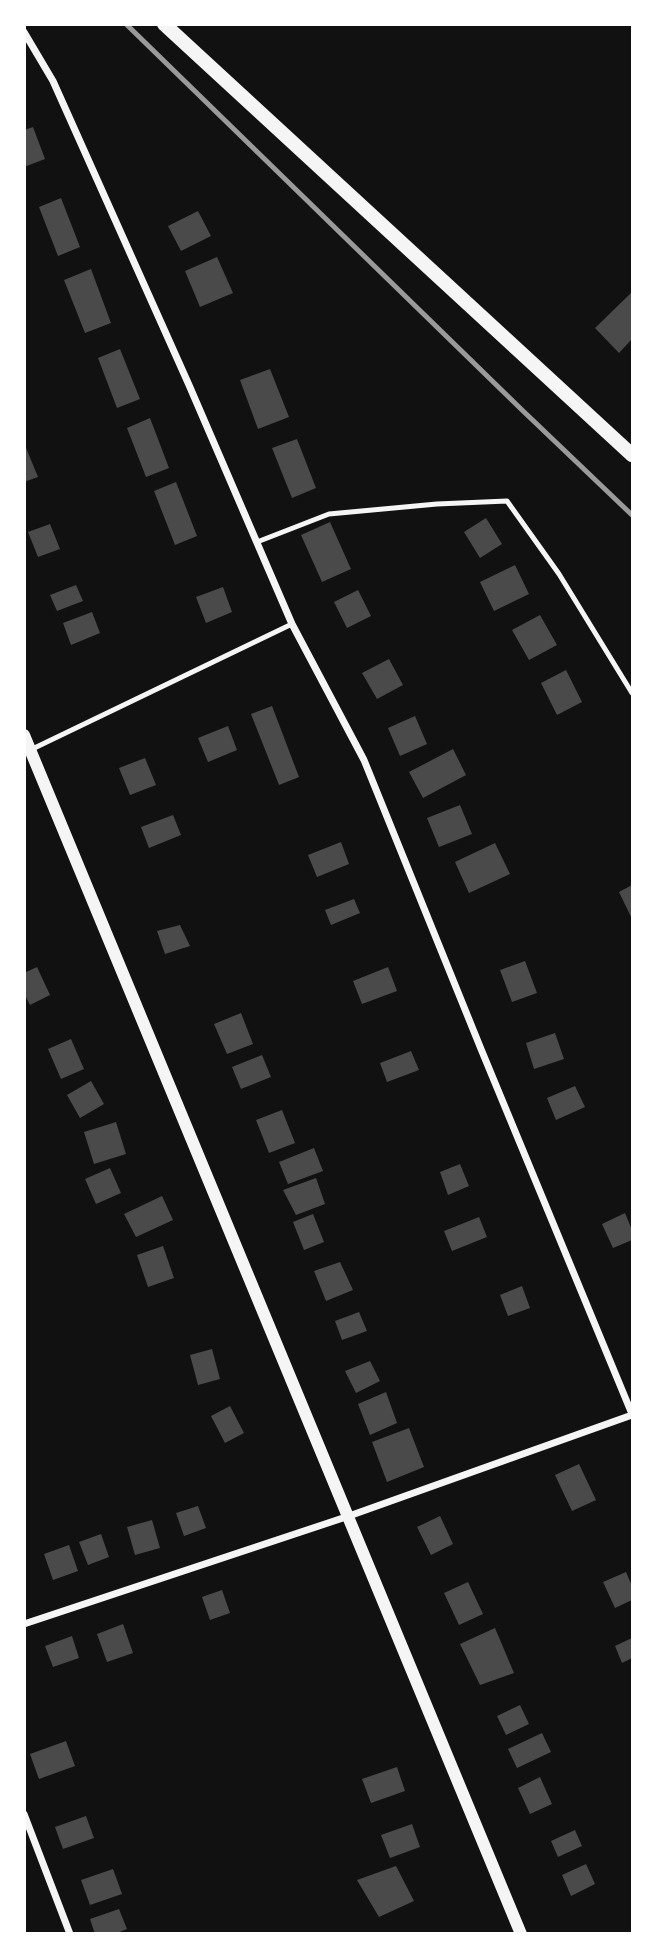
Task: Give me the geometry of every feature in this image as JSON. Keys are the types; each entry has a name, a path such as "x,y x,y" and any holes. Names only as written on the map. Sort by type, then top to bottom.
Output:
{"main road":[{"path":"164,24 632,455"}],"street":[{"path":"24,32 53,81 184,373 292,624 365,760 632,1414 349,1516 24,1625"},
{"path":"24,735 28,751 521,1934"},
{"path":"24,1814 70,1934"}],"lane":[{"path":"257,542 329,514 437,504 507,501 559,574 632,693"},
{"path":"28,751 292,624"}],"building":[{"path":"33,127 45,159 24,167 24,130"},
{"path":"61,198 80,247 58,256 39,207"},
{"path":"198,211 211,236 181,251 168,226"},
{"path":"217,257 233,293 200,307 185,271"},
{"path":"91,269 111,323 85,333 64,280"},
{"path":"632,292 632,339 619,353 595,328"},
{"path":"120,349 140,399 117,408 98,358"},
{"path":"270,369 289,417 258,429 240,380"},
{"path":"150,418 169,468 146,477 127,428"},
{"path":"297,439 316,488 292,498 272,448"},
{"path":"24,443 38,477 24,482"},
{"path":"176,482 197,536 175,545 154,491"},
{"path":"486,518 502,544 480,558 464,532"},
{"path":"330,522 351,569 322,582 301,535"},
{"path":"50,524 60,549 38,557 28,532"},
{"path":"515,565 529,594 494,611 480,582"},
{"path":"76,585 83,601 57,611 50,595"},
{"path":"223,587 232,612 206,623 196,597"},
{"path":"358,590 371,616 347,628 334,602"},
{"path":"92,612 100,633 71,645 63,623"},
{"path":"540,615 557,645 529,660 512,630"},
{"path":"389,659 403,685 377,699 362,673"},
{"path":"566,670 582,702 557,715 541,683"},
{"path":"272,706 299,777 279,785 251,714"},
{"path":"415,716 427,744 400,756 388,728"},
{"path":"228,726 237,750 208,762 198,738"},
{"path":"453,749 466,775 423,798 409,772"},
{"path":"145,758 156,785 130,795 119,768"},
{"path":"460,805 472,834 439,847 427,818"},
{"path":"173,815 181,835 149,848 141,827"},
{"path":"341,842 349,864 317,877 308,855"},
{"path":"495,843 510,874 469,893 455,862"},
{"path":"632,885 632,919 619,892"},
{"path":"354,899 360,913 331,925 325,910"},
{"path":"180,925 190,946 165,954 157,931"},
{"path":"525,961 537,993 512,1002 500,970"},
{"path":"37,967 50,995 30,1005 24,993 24,973"},
{"path":"388,967 397,991 362,1004 353,981"},
{"path":"241,1013 253,1044 227,1054 214,1024"},
{"path":"555,1033 564,1059 534,1069 526,1043"},
{"path":"71,1039 84,1069 61,1079 48,1049"},
{"path":"411,1051 419,1070 387,1082 380,1063"},
{"path":"262,1055 271,1077 241,1089 232,1067"},
{"path":"91,1081 104,1104 80,1118 67,1095"},
{"path":"575,1086 585,1107 556,1120 547,1098"},
{"path":"282,1110 295,1143 269,1153 256,1120"},
{"path":"116,1122 126,1154 94,1164 84,1132"},
{"path":"314,1148 323,1171 288,1184 279,1162"},
{"path":"460,1164 469,1186 448,1195 440,1172"},
{"path":"110,1168 121,1193 96,1204 85,1179"},
{"path":"316,1178 325,1204 296,1215 283,1190"},
{"path":"162,1196 173,1220 136,1237 124,1214"},
{"path":"625,1213 632,1230 632,1240 613,1248 602,1224"},
{"path":"313,1214 324,1242 304,1250 293,1222"},
{"path":"479,1217 487,1237 452,1251 444,1231"},
{"path":"163,1246 174,1278 148,1287 137,1255"},
{"path":"340,1262 353,1290 326,1301 314,1271"},
{"path":"522,1286 530,1308 508,1316 500,1295"},
{"path":"359,1312 367,1331 342,1340 335,1321"},
{"path":"212,1349 220,1379 198,1385 190,1355"},
{"path":"370,1361 380,1381 356,1393 345,1371"},
{"path":"386,1392 397,1423 370,1435 358,1404"},
{"path":"230,1406 244,1433 225,1443 211,1416"},
{"path":"409,1428 424,1467 387,1482 372,1442"},
{"path":"579,1464 596,1500 572,1511 555,1475"},
{"path":"198,1506 206,1528 184,1536 176,1513"},
{"path":"440,1516 453,1544 431,1555 417,1527"},
{"path":"152,1520 160,1548 135,1555 127,1527"},
{"path":"101,1534 109,1557 88,1565 79,1542"},
{"path":"69,1545 78,1571 53,1580 44,1554"},
{"path":"626,1572 632,1586 632,1600 615,1608 603,1582"},
{"path":"468,1582 483,1614 459,1625 444,1593"},
{"path":"222,1590 230,1613 210,1620 202,1597"},
{"path":"123,1624 133,1653 107,1662 97,1634"},
{"path":"495,1628 514,1673 480,1685 460,1644"},
{"path":"72,1636 79,1658 53,1667 45,1646"},
{"path":"632,1638 632,1658 622,1663 615,1646"},
{"path":"520,1705 529,1724 506,1735 497,1716"},
{"path":"542,1733 551,1752 517,1768 508,1749"},
{"path":"66,1741 75,1766 39,1779 30,1754"},
{"path":"397,1767 405,1791 371,1803 362,1779"},
{"path":"540,1777 552,1804 530,1814 518,1788"},
{"path":"86,1816 94,1838 63,1849 55,1827"},
{"path":"412,1824 420,1847 390,1858 381,1835"},
{"path":"575,1830 582,1846 558,1857 551,1841"},
{"path":"586,1864 595,1884 571,1896 562,1875"},
{"path":"396,1866 414,1901 379,1917 357,1880"},
{"path":"113,1869 122,1894 90,1905 81,1880"},
{"path":"119,1909 127,1929 114,1934 95,1934 90,1919"}],"railway":[{"path":"126,24 632,515"}]}
